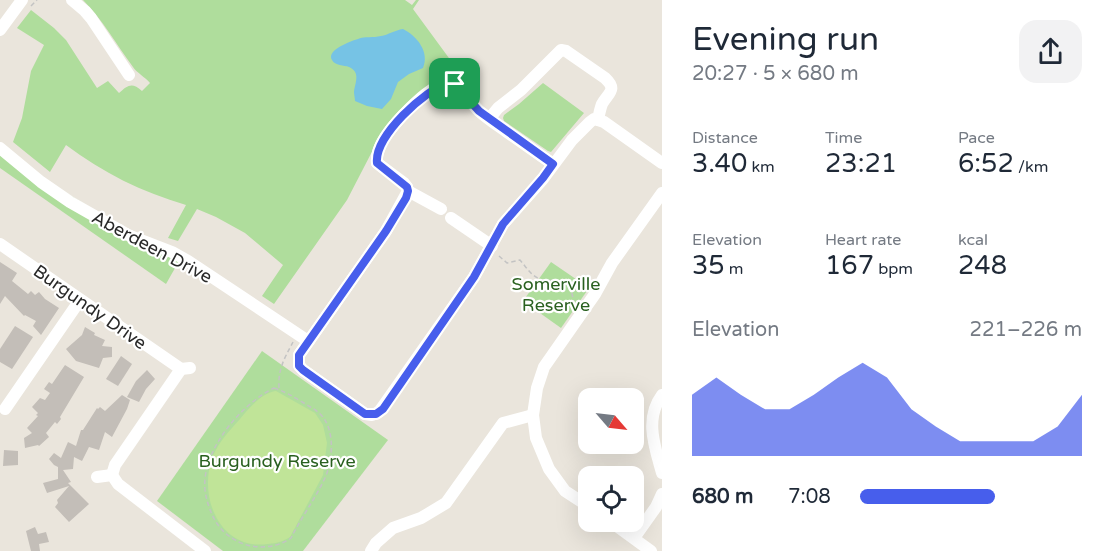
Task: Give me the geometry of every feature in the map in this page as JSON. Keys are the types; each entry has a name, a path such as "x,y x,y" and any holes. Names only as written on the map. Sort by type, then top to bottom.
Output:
{"street":[{"path":"72,0 91,18 129,75"},
{"path":"1,26 16,2"},
{"path":"489,119 561,50 566,51 611,83 612,87 601,106 598,120"},
{"path":"441,209 408,191 404,183 377,163 376,156 395,124 428,93 441,85 449,82 455,84 479,111 553,164"},
{"path":"408,191 386,231 299,355 299,366 303,370 365,414 376,414 383,409 474,277 503,224 572,140 590,122 594,119 604,122 662,163"},
{"name":"Aberdeen Drive","path":"0,148 41,182 70,202 128,235 172,252 188,261 308,341"},
{"path":"578,499 565,490 549,469 536,438 532,416 537,388 544,368 584,311 612,263 662,193"},
{"path":"452,218 490,248"},
{"name":"Burgundy Drive","path":"0,244 185,369 115,465 112,475"},
{"path":"5,410 80,300"},
{"path":"662,395 652,415 651,424 662,473"},
{"path":"371,551 376,543 393,528 421,518 446,503 503,423 532,416"},
{"path":"97,477 112,475 118,484 205,551"},
{"path":"634,538 656,507 662,494"},
{"path":"625,532 651,551"}],"path":[{"path":"490,248 507,263 520,260 526,270 542,279 566,283 574,301 584,311"},
{"path":"279,389 280,368 297,333"},
{"path":"274,388 279,389 321,414 330,436 329,465 325,478 291,538 282,544 259,547 242,543 220,529 207,501 206,474 211,455 233,422 262,394 274,388"},
{"path":"259,547 260,551"}],"green space":[{"path":"83,0 405,0 412,5 419,0 413,9 457,69 422,92 377,142 347,200 274,304 262,296 283,265 245,233 197,209 178,241 168,238 186,205 123,181 66,145 50,172 13,142 22,118 31,71 44,45 17,28 31,10 66,40 97,88 108,81 119,93 130,86 135,86 142,91 150,83 135,69"},
{"path":"543,83 584,113 551,152 504,121 503,118"},
{"path":"0,153 179,261 166,284 0,168"},
{"name":"Somerville Reserve","path":"551,262 589,288 561,328 523,301"},
{"name":"Burgundy Reserve","path":"262,351 388,440 303,551 223,551 157,501"},
{"path":"276,391 315,413 323,425 327,443 323,475 290,537 274,543 251,544 237,539 225,530 216,518 208,488 209,472 215,451 228,432 256,402"}],"water":[{"path":"403,29 421,45 425,56 423,68 398,82 391,99 382,109 355,101 355,72 349,67 333,62 331,56 333,53 340,46 355,40"}],"building":[{"path":"0,262 17,273 12,281 28,294 31,291 35,295 39,292 59,308 41,335 33,326 36,321 24,316 5,296 0,304"},
{"path":"15,326 33,337 12,369 0,362 0,349"},
{"path":"85,327 95,333 94,335 105,340 102,346 112,347 112,357 103,358 99,368 76,361 66,349 82,335"},
{"path":"121,356 132,364 118,386 106,379"},
{"path":"65,365 84,377 60,417 61,419 57,424 55,422 46,433 49,437 39,446 25,448 24,438 32,433 27,428 38,416 32,407 40,398 45,400 50,393 44,389 49,382 52,384"},
{"path":"147,370 155,379 139,402 127,397 136,381"},
{"path":"122,395 130,400 112,437 105,432 99,450 89,447 82,461 74,457 73,469 63,470 71,482 68,483 89,504 69,522 55,507 57,500 69,486 47,493 43,483 58,479 58,467 49,459 54,453 61,458 68,442 76,446 81,430 97,408 100,407 105,411"},
{"path":"4,450 18,451 18,465 3,466"},
{"path":"35,527 38,534 46,532 49,542 39,544 40,551 31,551 26,531"}],"route":[{"path":"449,82 455,84 479,111 553,164 503,224 474,277 383,409 376,414 365,414 303,370 299,366 299,355 386,231 406,198 408,191 404,183 377,163 376,156 382,143 395,124 428,93 449,82"}]}
